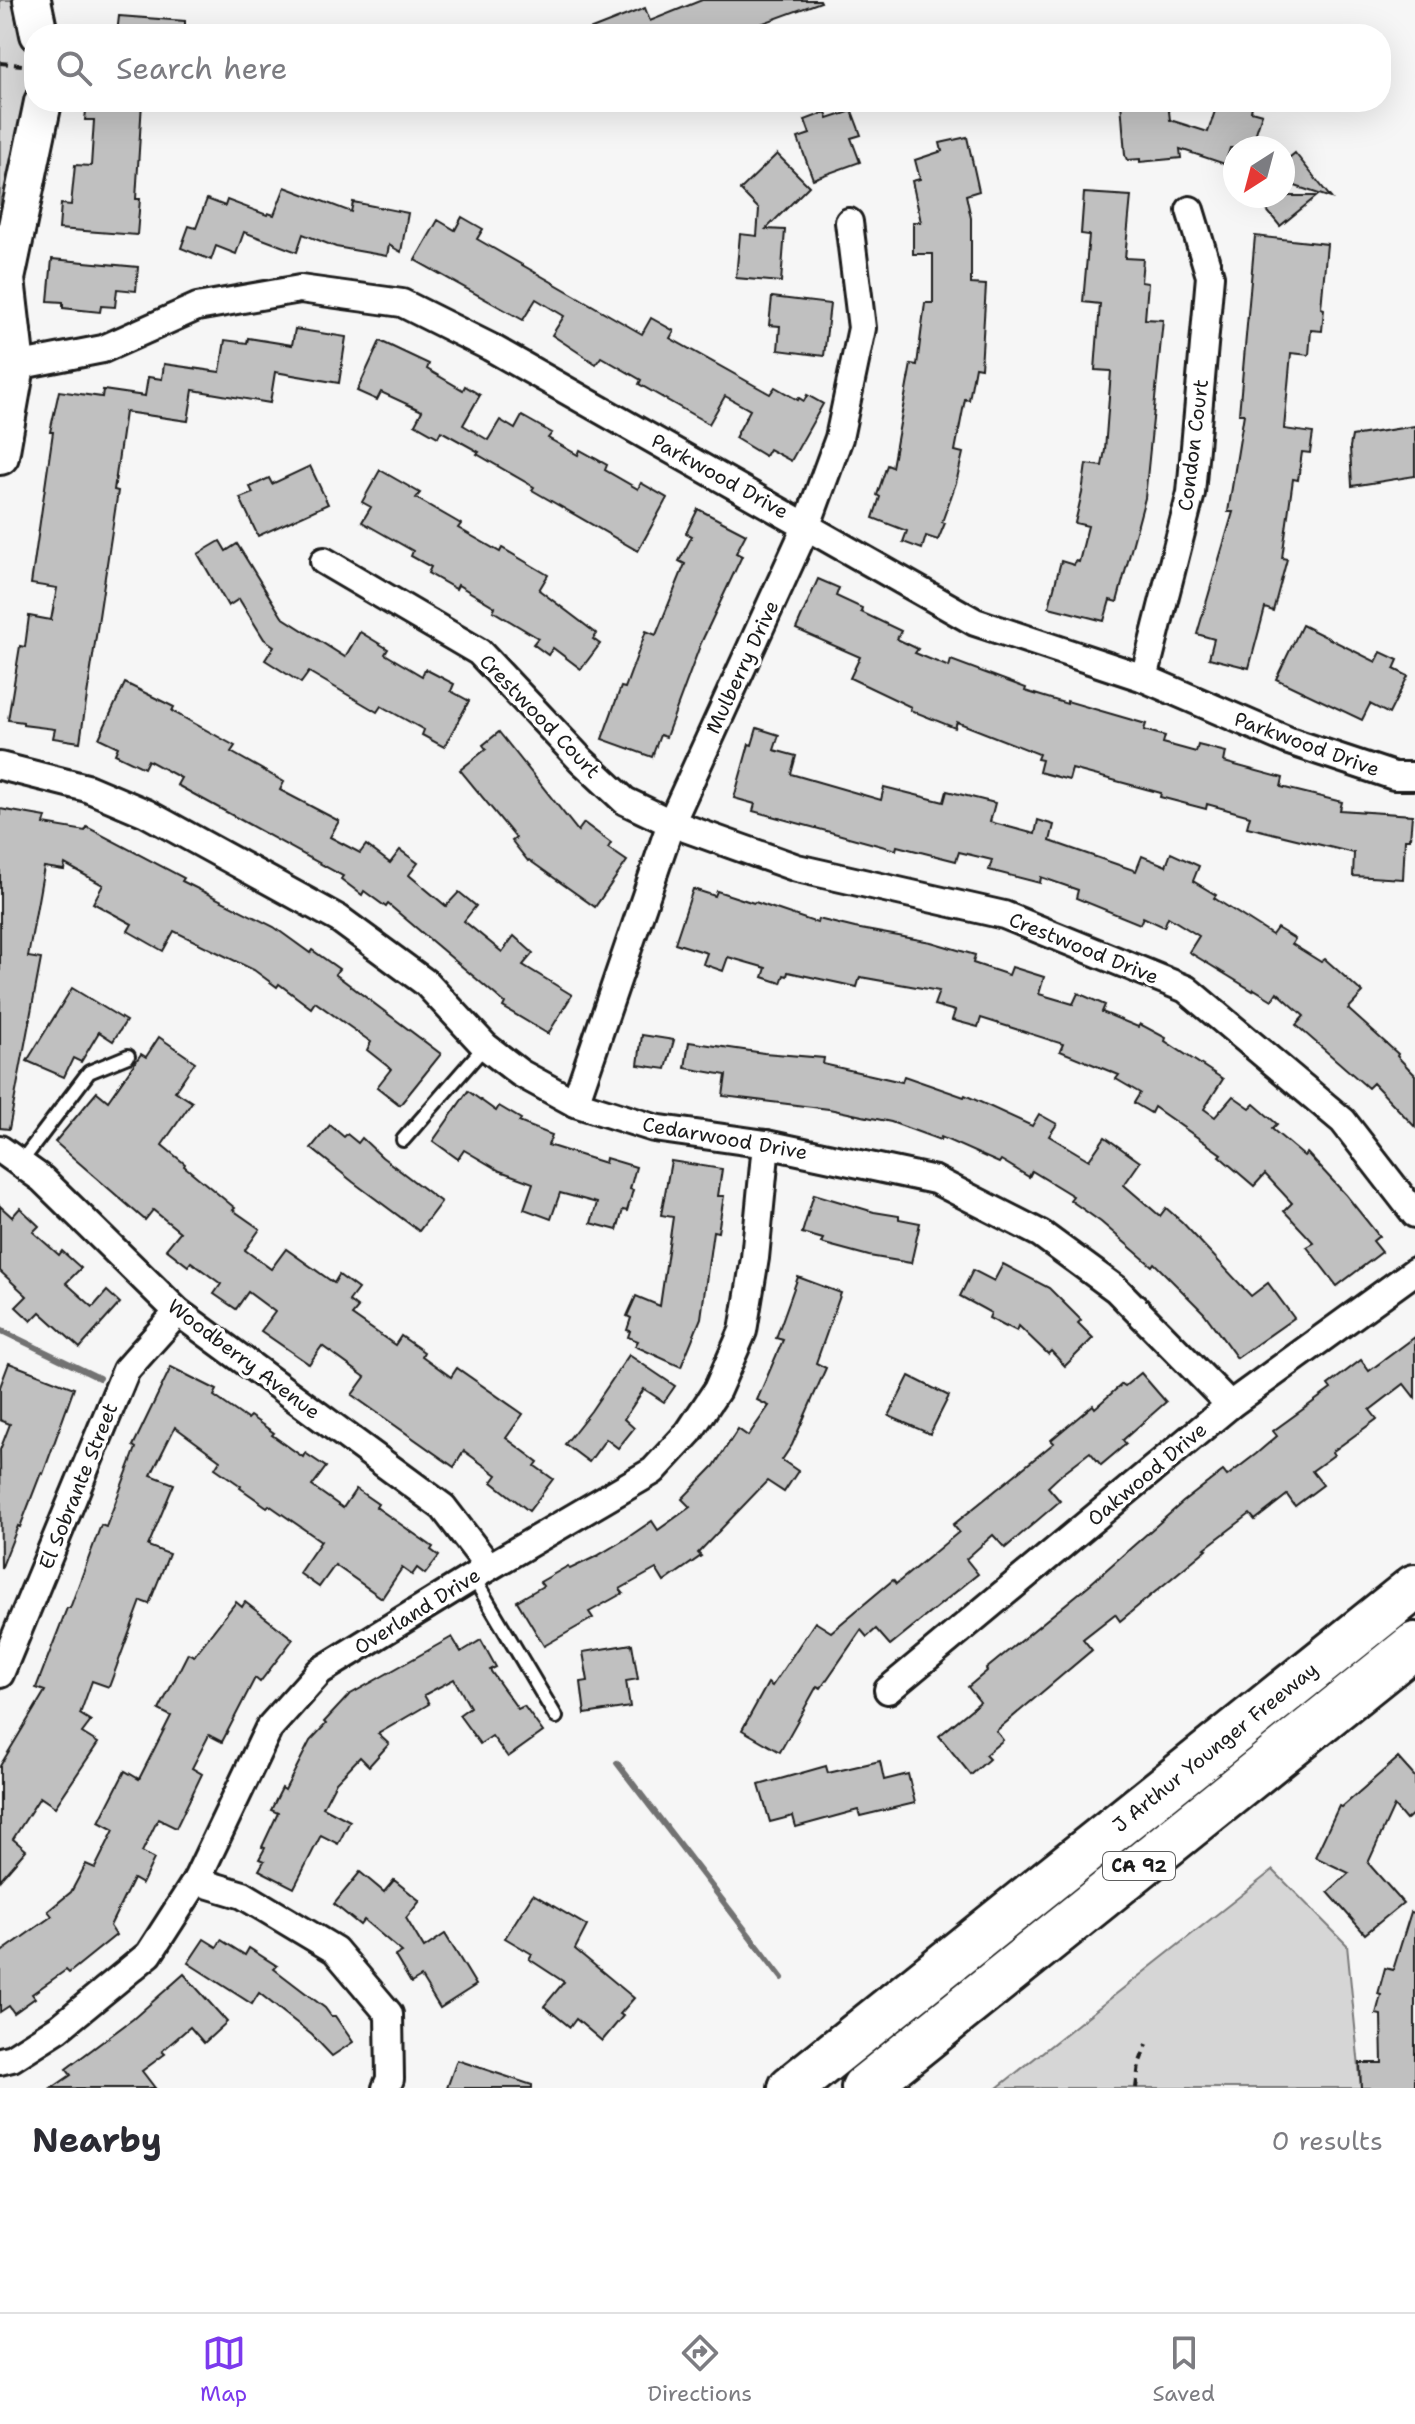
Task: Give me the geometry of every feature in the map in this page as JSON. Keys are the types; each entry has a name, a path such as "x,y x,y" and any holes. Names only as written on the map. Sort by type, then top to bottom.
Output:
{"highway":[{"path":"1270,1703 1415,1564"},
{"name":"J Arthur Younger Freeway","path":"791,2088 1415,1587"},
{"name":"CA 92","path":"864,2088 1415,1645"}],"street":[{"path":"32,0 37,24"},
{"path":"0,456 16,366 6,279 41,112"},
{"name":"Condon Court","path":"1144,678 1191,493 1210,276 1190,210"},
{"name":"Mulberry Drive","path":"575,1103 671,823 807,525 839,438 862,328 849,222"},
{"name":"Parkwood Drive","path":"16,366 103,349 197,307 300,289 402,303 490,347 975,622 1144,678 1289,741 1394,776 1415,776"},
{"name":"Crestwood Court","path":"324,561 479,652 581,760 625,801 671,823"},
{"name":"Cedarwood Drive","path":"0,766 87,788 146,813 339,919 426,983 485,1046 520,1073 575,1103 654,1128 766,1144 935,1180 1041,1234 1116,1289 1230,1405"},
{"name":"Crestwood Drive","path":"671,823 797,868 1004,915 1186,989 1343,1121 1415,1214"},
{"name":"Overland Drive","path":"0,2061 12,2058 59,2028 149,1954 196,1881 269,1728 320,1671 653,1471 689,1432 717,1390 743,1331 755,1258 766,1144"},
{"name":"Woodberry Avenue","path":"11,1156 53,1189 178,1312 443,1507 481,1572"},
{"name":"Oakwood Drive","path":"888,1690 1230,1405 1415,1271"},
{"name":"El Sobrante Street","path":"0,1674 126,1370 178,1312"},
{"path":"196,1881 243,1895 335,1950 389,2014 390,2079 386,2088"}],"lane":[{"path":"403,1140 485,1046"},
{"path":"11,1156 89,1072 128,1056"},
{"path":"481,1572 556,1717"}],"path":[{"path":"0,63 24,65"},
{"path":"1136,2088 1139,2064 1147,2044"}],"shaded area":[{"path":"0,0 32,0 32,24 24,24 24,112 33,112 0,456"},
{"path":"1273,1870 1347,1945 1361,2088 997,2088"}],"building":[{"path":"702,0 821,2 760,24 604,24 645,8 650,21"},
{"path":"119,16 185,21 185,24 118,24"},
{"path":"86,112 141,112 137,235 59,229 61,204 71,205 75,165 91,166 94,120 85,120"},
{"path":"826,112 828,119 852,112 861,135 851,138 860,162 813,179 798,138 810,134 805,120"},
{"path":"1122,112 1169,112 1170,120 1208,132 1215,112 1262,114 1255,136 1223,136 1223,163 1180,149 1181,158 1140,162 1140,159 1127,160"},
{"path":"967,137 979,191 966,195 971,218 971,284 986,285 981,368 975,367 969,400 965,399 955,451 963,453 942,522 945,523 938,540 926,536 922,549 903,542 907,531 873,518 887,465 892,467 911,364 917,365 925,303 933,303 933,254 913,254 913,222 921,222 912,181 920,179 915,160 942,151 940,143"},
{"path":"1295,153 1331,198 1295,186"},
{"path":"777,154 809,186 766,229 785,230 781,282 736,278 740,234 757,236 759,209 740,190"},
{"path":"285,187 351,212 353,202 408,213 401,252 389,245 387,256 336,247 303,234 297,252 244,232 236,254 216,246 211,260 181,248 189,226 196,228 207,199 225,206 227,200 274,215"},
{"path":"1084,193 1131,196 1125,258 1143,259 1141,282 1148,283 1145,319 1163,320 1145,498 1117,602 1110,600 1104,621 1049,607 1061,561 1074,565 1075,561 1079,562 1088,526 1075,523 1086,464 1102,466 1105,450 1111,371 1095,370 1100,304 1083,302 1089,235 1081,234"},
{"path":"1295,196 1317,196 1280,226 1265,208 1295,208"},
{"path":"462,217 483,229 477,239 642,334 651,318 674,331 670,338 770,394 775,387 798,400 804,401 807,395 823,404 791,461 769,449 765,456 735,438 750,410 725,396 709,424 639,384 641,380 601,357 596,364 552,335 564,316 536,299 523,320 415,260 438,220 455,230"},
{"path":"1255,236 1327,244 1322,331 1311,330 1309,355 1291,353 1284,429 1313,433 1310,453 1302,452 1298,480 1293,479 1282,558 1287,559 1273,611 1265,608 1249,668 1209,658 1214,639 1197,634 1233,512 1228,512 1244,414 1239,414"},
{"path":"52,259 138,267 136,291 117,289 115,307 101,306 100,312 63,308 63,302 48,301"},
{"path":"772,297 830,304 824,356 778,350 780,326 769,325"},
{"path":"295,329 346,337 339,383 275,372 270,403 193,390 188,421 125,412 114,490 118,491 80,742 53,738 55,729 8,720 20,646 25,647 29,616 51,620 57,588 31,584 53,432 50,432 59,391 102,397 103,390 145,396 148,377 162,379 164,364 220,372 225,340 247,343 248,338 292,345"},
{"path":"380,341 429,364 427,369 463,390 465,386 480,395 463,425 488,440 500,420 515,429 522,416 552,433 548,438 578,455 580,450 607,465 605,470 638,489 641,483 667,498 638,551 532,490 534,487 477,454 479,452 441,431 438,437 415,424 422,411 381,392 377,400 357,391"},
{"path":"1415,426 1415,476 1352,486 1352,436"},
{"path":"310,466 328,504 258,536 240,498 253,493 250,487 269,478 272,484"},
{"path":"380,470 420,493 416,498 461,524 458,528 500,552 502,548 548,575 539,590 597,634 593,639 600,644 581,669 553,648 548,655 533,644 538,638 493,611 495,607 458,585 456,589 428,573 431,567 411,556 413,551 362,522 371,507 362,502"},
{"path":"698,509 746,534 736,553 742,556 701,643 666,737 660,735 652,757 602,739 646,631 656,635 685,564 679,561 692,536 686,533"},
{"path":"220,541 226,551 237,544 282,617 345,657 360,632 388,649 385,654 422,676 425,669 454,684 451,691 469,701 444,747 422,735 424,730 381,706 377,712 309,672 301,683 265,660 274,646 264,639 239,599 228,606 198,554"},
{"path":"818,579 839,588 836,596 862,608 861,612 901,631 897,639 918,649 915,653 949,667 951,660 1026,688 1025,691 1146,724 1144,730 1165,736 1163,743 1196,752 1198,745 1226,752 1224,762 1283,778 1281,787 1342,802 1340,810 1412,815 1410,839 1405,839 1403,879 1353,876 1354,853 1247,827 1250,816 1207,804 1206,809 1160,797 1161,793 1072,769 1069,780 1039,772 1042,760 1037,759 1039,754 957,722 955,728 910,710 911,707 850,678 860,657 796,629"},
{"path":"1302,625 1376,662 1381,652 1398,660 1394,669 1408,676 1389,714 1370,704 1362,720 1276,679"},
{"path":"125,683 174,707 172,711 235,746 231,752 284,782 280,790 339,821 330,837 360,853 366,845 390,863 400,850 418,863 409,875 446,906 459,892 476,906 464,921 502,952 514,936 533,953 523,965 572,995 548,1034 503,1007 505,1003 388,904 386,907 364,891 362,895 341,879 343,876 177,785 181,778 148,760 144,768 115,754 118,747 99,738"},
{"path":"757,728 779,735 774,750 796,756 791,774 881,800 884,787 944,802 947,791 995,803 990,822 1035,834 1038,820 1054,825 1050,841 1136,871 1142,856 1166,866 1171,853 1199,866 1193,881 1216,895 1214,898 1272,935 1277,928 1295,939 1292,944 1321,962 1325,959 1363,993 1348,1009 1398,1054 1415,1075 1415,1127 1373,1083 1368,1088 1296,1025 1304,1016 1277,992 1272,1000 1189,952 1199,936 1168,917 1164,927 1143,917 1140,924 1076,898 1078,890 1041,877 1040,883 989,870 992,860 959,852 956,861 897,846 896,850 753,811 755,804 734,798 749,744 752,745"},
{"path":"499,732 578,831 584,823 611,843 608,848 627,861 595,907 528,861 512,841 516,838 460,770 486,749 483,745"},
{"path":"0,809 46,817 44,824 85,831 87,827 184,878 182,881 274,927 339,969 335,974 441,1054 400,1105 377,1087 391,1069 367,1050 371,1042 315,1002 311,1008 279,984 277,987 254,970 174,931 163,951 128,931 132,924 93,903 103,885 65,864 64,870 44,867 28,957 41,959 9,1129 0,1128"},
{"path":"693,889 715,896 717,891 817,923 818,919 931,942 975,955 973,963 1009,975 1012,967 1044,977 1039,994 1073,1004 1078,993 1105,1005 1102,1012 1138,1027 1140,1024 1166,1038 1165,1041 1223,1079 1204,1109 1215,1117 1233,1096 1250,1108 1254,1104 1277,1124 1272,1129 1304,1156 1307,1153 1346,1195 1379,1236 1373,1241 1382,1252 1337,1286 1307,1247 1314,1243 1284,1211 1292,1203 1265,1174 1254,1186 1219,1156 1221,1154 1154,1107 1151,1113 1134,1103 1140,1093 1116,1079 1119,1075 1060,1051 1063,1044 981,1018 978,1027 952,1020 955,1011 934,1005 939,991 860,977 857,987 788,972 781,983 763,977 766,968 728,957 723,971 703,964 707,953 675,943"},
{"path":"72,988 126,1021 113,1041 99,1032 81,1062 73,1058 64,1077 27,1061"},
{"path":"642,1035 674,1040 666,1069 638,1065"},
{"path":"159,1037 195,1062 175,1091 192,1102 162,1145 235,1208 233,1210 260,1229 245,1250 271,1269 286,1249 334,1283 339,1275 358,1289 349,1301 358,1308 352,1315 395,1345 401,1336 451,1377 457,1368 523,1414 506,1438 538,1462 535,1466 553,1479 529,1511 492,1482 497,1475 464,1451 454,1467 352,1395 365,1377 322,1346 309,1364 261,1331 275,1312 248,1292 236,1309 214,1294 221,1284 191,1262 188,1266 166,1249 180,1232 153,1210 145,1220 55,1142 97,1092 108,1101 141,1054 146,1057"},
{"path":"689,1042 824,1058 823,1064 902,1082 904,1076 965,1095 1032,1126 1039,1114 1057,1124 1049,1136 1089,1160 1105,1137 1140,1162 1124,1185 1160,1216 1166,1208 1251,1296 1268,1283 1294,1318 1237,1358 1204,1313 1154,1263 1152,1266 1070,1200 1073,1196 1032,1171 1029,1177 1001,1160 999,1163 941,1137 940,1140 891,1122 829,1109 723,1096 726,1075 685,1068"},
{"path":"468,1091 496,1111 499,1106 521,1119 519,1122 552,1135 548,1145 605,1163 606,1158 636,1167 627,1211 623,1210 617,1230 591,1223 597,1203 560,1193 551,1219 524,1209 533,1183 500,1171 464,1150 458,1159 433,1141"},
{"path":"330,1125 344,1137 347,1134 358,1143 362,1138 441,1202 419,1231 311,1148"},
{"path":"671,1161 722,1169 718,1196 724,1196 718,1232 713,1231 701,1318 681,1367 635,1346 638,1341 628,1337 630,1331 627,1330 631,1318 627,1316 636,1296 660,1306 673,1217 661,1215"},
{"path":"814,1194 920,1223 911,1263 821,1243 823,1239 802,1233"},
{"path":"0,1206 12,1217 20,1208 39,1226 33,1232 59,1255 62,1251 81,1268 66,1283 93,1307 107,1291 120,1303 80,1348 40,1312 31,1321 16,1307 27,1296 0,1271"},
{"path":"1003,1264 1049,1288 1081,1320 1078,1323 1093,1338 1065,1366 1019,1326 1017,1331 1006,1327 989,1318 991,1313 960,1296 973,1270 994,1281"},
{"path":"798,1277 841,1293 816,1363 826,1368 792,1445 782,1460 798,1471 784,1492 767,1481 698,1553 701,1556 664,1582 656,1569 620,1589 623,1593 589,1612 593,1618 544,1646 517,1601 543,1586 540,1582 568,1566 570,1569 597,1556 652,1521 658,1530 690,1507 682,1499 714,1466 738,1429 748,1436 769,1406 757,1400 783,1340 776,1338"},
{"path":"1415,1337 1415,1398 1404,1384 1370,1410 1377,1419 1312,1471 1323,1485 1295,1506 1287,1495 1255,1520 1250,1514 1120,1621 1115,1614 1083,1639 1092,1650 996,1731 1003,1740 985,1755 989,1759 971,1775 939,1736 980,1702 968,1687 986,1669 1089,1585 1183,1502 1223,1471 1227,1476 1256,1454 1277,1436 1273,1431 1331,1389 1328,1385 1361,1360 1369,1371"},
{"path":"629,1355 675,1386 664,1402 644,1389 624,1419 634,1428 618,1448 606,1439 589,1462 565,1444"},
{"path":"9,1363 74,1388 43,1474 1,1569 0,1450 10,1424 0,1420 0,1387"},
{"path":"171,1367 217,1390 214,1396 247,1419 250,1416 303,1457 305,1453 326,1467 312,1486 343,1508 356,1489 433,1547 431,1550 439,1556 425,1574 417,1568 412,1575 402,1568 382,1598 335,1565 319,1587 299,1573 321,1541 240,1488 215,1468 220,1460 175,1427 151,1475 174,1484 148,1546 169,1554 149,1604 141,1601 109,1687 92,1681 80,1714 91,1721 82,1733 98,1743 55,1807 40,1797 13,1839 26,1850 0,1880 0,1766 45,1691 36,1688 67,1608 70,1608 101,1525 106,1527 136,1448 133,1446"},
{"path":"1141,1373 1166,1402 1123,1440 1126,1444 1101,1465 1090,1452 1064,1472 1048,1487 1060,1501 1005,1548 993,1535 966,1559 978,1574 890,1645 876,1629 867,1637 861,1630 821,1688 817,1686 780,1752 742,1730 768,1683 772,1686 815,1622 831,1632 893,1580 896,1584 959,1532 953,1525 1054,1443 1051,1440 1093,1405 1095,1408 1122,1384 1125,1386"},
{"path":"909,1376 949,1396 930,1434 889,1416"},
{"path":"236,1602 242,1607 245,1602 293,1639 260,1682 255,1678 222,1742 209,1735 192,1768 202,1774 176,1828 158,1819 142,1852 154,1859 142,1884 133,1879 110,1926 116,1935 69,1973 66,1970 32,1994 35,1998 14,2013 9,2006 0,2012 0,1953 52,1916 48,1911 71,1892 86,1864 95,1868 114,1830 99,1822 125,1771 139,1779 171,1716 159,1710 188,1653 194,1656"},
{"path":"452,1637 461,1652 481,1640 496,1667 490,1670 518,1709 524,1706 543,1732 508,1757 492,1736 480,1744 459,1715 470,1707 454,1679 424,1695 429,1704 378,1734 389,1744 369,1766 360,1757 336,1782 323,1807 350,1821 338,1844 321,1835 294,1888 259,1870 264,1861 259,1859 265,1848 262,1847 278,1813 271,1810 310,1741 326,1724 324,1722 349,1695"},
{"path":"632,1644 638,1679 626,1681 630,1707 585,1714 581,1682 588,1681 583,1652"},
{"path":"1398,1758 1415,1777 1415,1812 1406,1820 1394,1806 1368,1863 1403,1903 1365,1934 1328,1892 1349,1873 1315,1857 1339,1806 1342,1807"},
{"path":"880,1761 884,1780 908,1774 915,1803 860,1816 858,1810 796,1827 793,1816 770,1822 759,1785 826,1766 828,1773"},
{"path":"360,1872 384,1892 394,1880 420,1901 406,1918 424,1948 445,1934 476,1985 440,2008 421,1977 411,1983 395,1956 402,1952 364,1920 360,1925 334,1904"},
{"path":"533,1894 587,1926 575,1949 634,1998 602,2041 576,2019 570,2027 544,2006 564,1982 529,1959 532,1954 505,1938"},
{"path":"1411,1912 1415,1913 1415,2088 1361,2088 1360,2063 1382,2063 1381,2015 1376,2014 1381,1995 1378,1994 1385,1968 1393,1970"},
{"path":"204,1939 217,1947 221,1940 245,1955 249,1948 277,1966 274,1969 331,2016 335,2016 353,2042 332,2056 312,2035 259,1993 252,2004 188,1963"},
{"path":"184,1974 227,2022 204,2043 190,2027 162,2051 165,2054 142,2071 155,2088 52,2088 71,2075 66,2069 133,2019"},
{"path":"457,2060 532,2085 532,2088 447,2088"}],"waterway":[{"path":"0,1330 99,1378"},
{"path":"617,1763 782,1978"}]}
